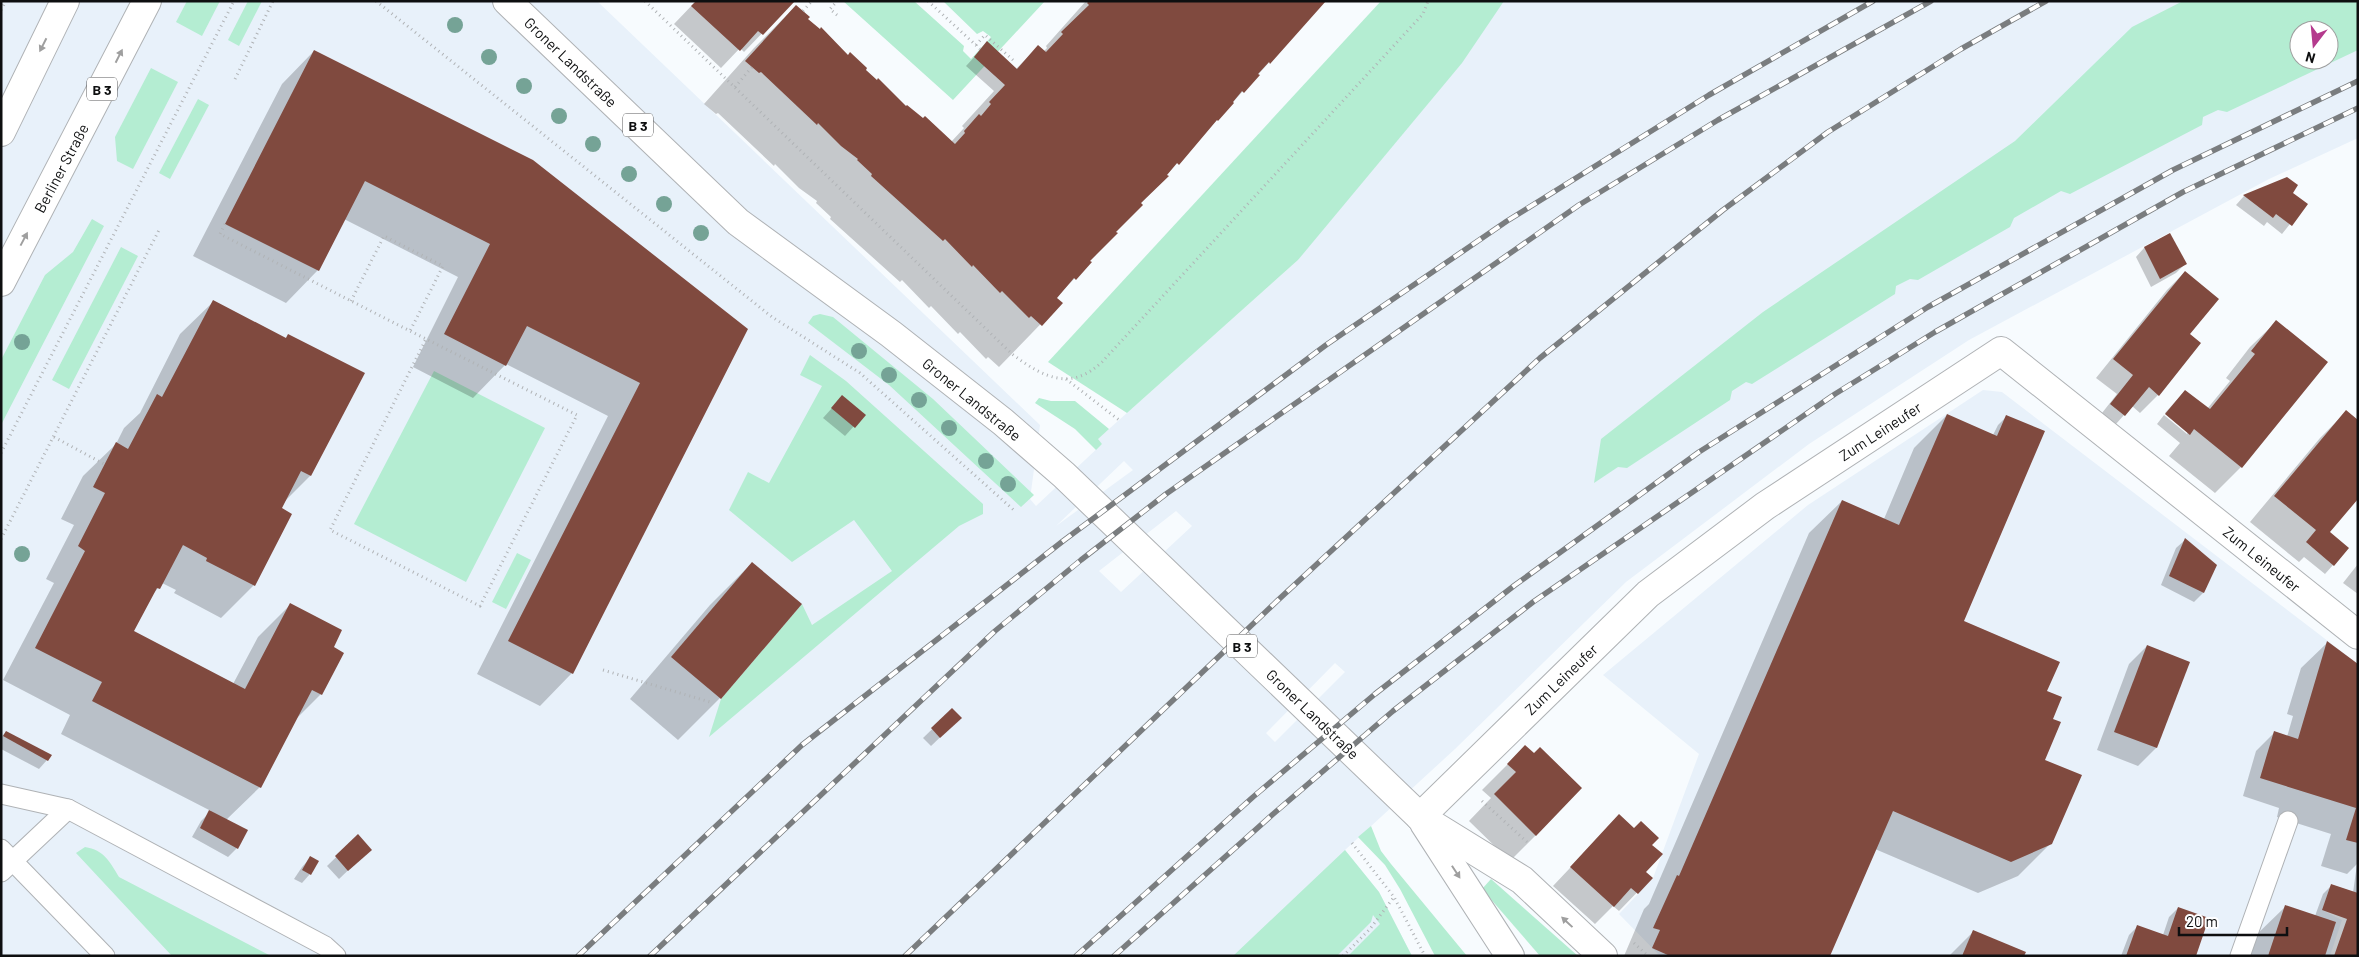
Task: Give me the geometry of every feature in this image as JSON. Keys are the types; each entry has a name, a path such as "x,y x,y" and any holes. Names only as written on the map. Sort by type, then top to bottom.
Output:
{"main road":[{"path":"1,132 65,1"},
{"name":"Berliner Straße","path":"1,282 148,1"},
{"name":"Groner Landstraße","path":"507,1 738,222 891,334 1003,422 1064,475 1420,817 1522,880 1602,956"},
{"name":"Zum Leineufer","path":"1420,817 1648,594 1766,506 2001,351 2358,635"},
{"name":"Groner Landstraße","path":"1420,817 1510,956"}],"lane":[{"path":"1,794 68,809 325,946 336,956"},
{"path":"68,809 5,861 105,956"},
{"path":"2240,956 2288,821"}],"path":[{"path":"1,10 6,1"},
{"path":"1,452 234,1"},
{"path":"235,79 273,1"},
{"path":"376,1 772,318 860,373 1016,512"},
{"path":"645,1 1012,354 1041,374 1066,379 1087,374 1102,362 1423,14 1428,1"},
{"path":"803,11 812,1"},
{"path":"837,1 830,9 837,15"},
{"path":"928,1 980,49"},
{"path":"976,45 985,35 1013,60"},
{"path":"734,87 752,67"},
{"path":"225,224 220,234 578,415 480,606 330,530 426,339"},
{"path":"1,539 159,230"},
{"path":"351,301 384,236 418,253 443,266 410,331"},
{"path":"1066,379 1120,420"},
{"path":"54,437 104,464"},
{"path":"603,670 710,702"},
{"path":"1352,843 1394,897 1425,956"},
{"path":"1343,956 1370,929 1394,897"}],"shaded area":[{"path":"1,1 597,1 1040,425 1030,499 1036,506 1102,444 1097,439 1298,260 1458,1 2358,1 2358,138 2269,179 1969,340 1809,444 1626,582 1455,749 1345,850 1379,892 1412,956 1,956","holes":["1124,461 1133,470 1056,526","1176,511 1192,526 1121,592 1099,571","1335,663 1345,672 1275,742 1266,733"]},
{"path":"1983,390 2002,392 2358,664 2358,893 2331,884 2322,910 2342,920 2330,956 1660,956 1619,914 1653,878 1699,754 1603,675 1808,505"}],"green space":[{"path":"187,1 220,1 202,36 176,22"},
{"path":"248,1 262,1 239,46 228,40"},
{"path":"843,1 914,1 964,46 963,51 971,59 991,37 983,31 977,34 943,1 1045,1 953,100"},
{"path":"1381,1 1504,1 1462,63 1298,260 1127,413 1048,362"},
{"path":"2183,1 2358,1 2358,50 2339,59 2339,20 2289,20 2289,70 2316,70 2227,112 2218,110 2203,117 2202,125 2070,194 2061,191 2014,218 2010,227 1918,280 1910,279 1896,286 1895,294 1752,384 1746,382 1732,391 1730,400 1627,468 1618,467 1594,483 1601,439 1763,312 2015,141 2132,27"},
{"path":"151,68 178,82 133,169 117,161 115,137"},
{"path":"198,99 209,105 170,179 159,173"},
{"path":"92,219 104,226 1,425 1,360 45,275 73,252"},
{"path":"121,247 138,256 69,389 52,380"},
{"path":"820,314 833,317 933,399 1034,495 1021,507 889,385 808,323 813,316"},
{"path":"810,355 846,381 983,504 983,514 959,526 709,737 721,699 802,604 812,625 892,571 854,520 792,562 729,510 748,472 769,483 822,386 800,375"},
{"path":"434,371 545,428 466,582 354,524"},
{"path":"1039,398 1051,401 1075,401 1109,429 1098,439 1102,444 1096,450 1075,429 1035,403"},
{"path":"517,553 531,560 506,609 492,602"},
{"path":"1371,826 1381,851 1467,956 1435,956 1400,889 1385,865 1358,837"},
{"path":"85,847 102,854 119,877 271,956 172,956 76,853"},
{"path":"1345,850 1379,892 1412,956 1348,956 1380,924 1373,915 1371,922 1337,956 1233,956"},
{"path":"1491,879 1578,956 1540,956 1482,889"}],"building":[{"path":"696,1 795,1 763,35 758,31 740,51 691,6"},
{"path":"1089,1 1326,1 1270,64 1269,62 1258,74 1260,75 1244,93 1242,91 1234,103 1179,165 1177,163 1167,175 1169,176 1141,203 1143,205 1090,261 1092,262 1076,280 1074,278 1057,298 1063,303 1042,326 1031,316 1029,318 1002,291 1000,293 945,239 943,241 871,176 872,174 858,159 841,146 818,123 817,125 761,72 759,73 745,61 796,5 810,17 808,19 820,29 821,27 848,55 850,52 867,68 866,70 877,80 878,78 906,106 923,118 925,116 955,144 979,114 981,116 991,104 989,102 1005,85 974,57 987,41 1017,69 1038,45 1046,52 1063,34 1061,32 1089,5 1087,3"},
{"path":"314,50 533,160 748,329 573,674 508,641 640,383 527,326 506,366 444,334 490,244 365,181 319,271 225,224"},
{"path":"2287,177 2298,185 2293,193 2308,204 2292,226 2276,214 2273,218 2243,195"},
{"path":"2170,233 2187,264 2160,279 2144,247"},
{"path":"2185,271 2219,299 2190,334 2201,343 2159,396 2149,387 2125,416 2110,404 2133,375 2113,359"},
{"path":"213,300 286,338 288,334 365,373 311,476 301,471 282,508 292,514 255,586 206,561 207,558 183,545 160,589 157,588 134,631 245,689 290,603 342,630 334,647 344,653 322,695 312,690 261,788 92,701 102,682 35,648 85,551 78,546 105,493 93,487 116,442 128,449 157,394 162,397"},
{"path":"2276,320 2328,362 2242,468 2194,429 2190,435 2165,414 2185,390 2210,409 2255,354 2251,351"},
{"path":"842,395 866,415 855,428 831,408"},
{"path":"2346,410 2358,420 2358,499 2330,532 2349,548 2334,566 2306,542 2316,530 2274,496"},
{"path":"1947,414 1997,436 2006,415 2045,431 1964,621 2060,662 2047,691 2062,697 2053,719 2061,722 2045,760 2082,775 2052,844 2011,862 1893,811 1830,956 1670,956 1652,948 1660,930 1653,928 1677,875 1679,876 1842,500 1899,525"},
{"path":"2185,538 2217,565 2204,593 2169,576"},
{"path":"752,562 802,604 721,699 671,657"},
{"path":"2327,641 2358,664 2358,843 2346,840 2356,808 2260,778 2274,731 2298,739"},
{"path":"2147,645 2190,662 2157,748 2114,732"},
{"path":"952,708 962,718 940,738 931,728"},
{"path":"6,731 52,755 48,761 3,736"},
{"path":"1525,745 1534,753 1540,747 1582,788 1536,836 1494,794 1516,772 1507,764"},
{"path":"209,810 248,830 238,849 200,828"},
{"path":"1619,814 1634,828 1641,821 1659,838 1652,845 1663,854 1646,872 1653,878 1638,894 1631,888 1614,907 1570,867"},
{"path":"358,834 372,850 348,871 335,856"},
{"path":"310,856 319,861 311,875 302,870"},
{"path":"2331,884 2358,893 2358,956 2334,956 2347,919 2322,910"},
{"path":"2285,905 2336,922 2325,956 2268,956"},
{"path":"2178,907 2209,918 2196,956 2126,956 2137,925 2168,936"},
{"path":"1973,930 2026,952 2024,956 1962,956"}],"railway":[{"path":"578,956 802,745 1063,541 1326,345 1507,221 1709,95 1873,1"},
{"path":"650,956 995,631 1081,560 1166,494 1579,205 1718,120 1931,1"},
{"path":"905,956 1277,601 1540,358 1723,210 1828,132 1961,49 2046,1"},
{"path":"1076,956 1253,797 1375,694 1515,585 1699,452 1928,307 2173,170 2358,81"},
{"path":"1114,956 1272,815 1393,711 1533,602 1835,394 1935,332 2183,192 2358,108"}]}
